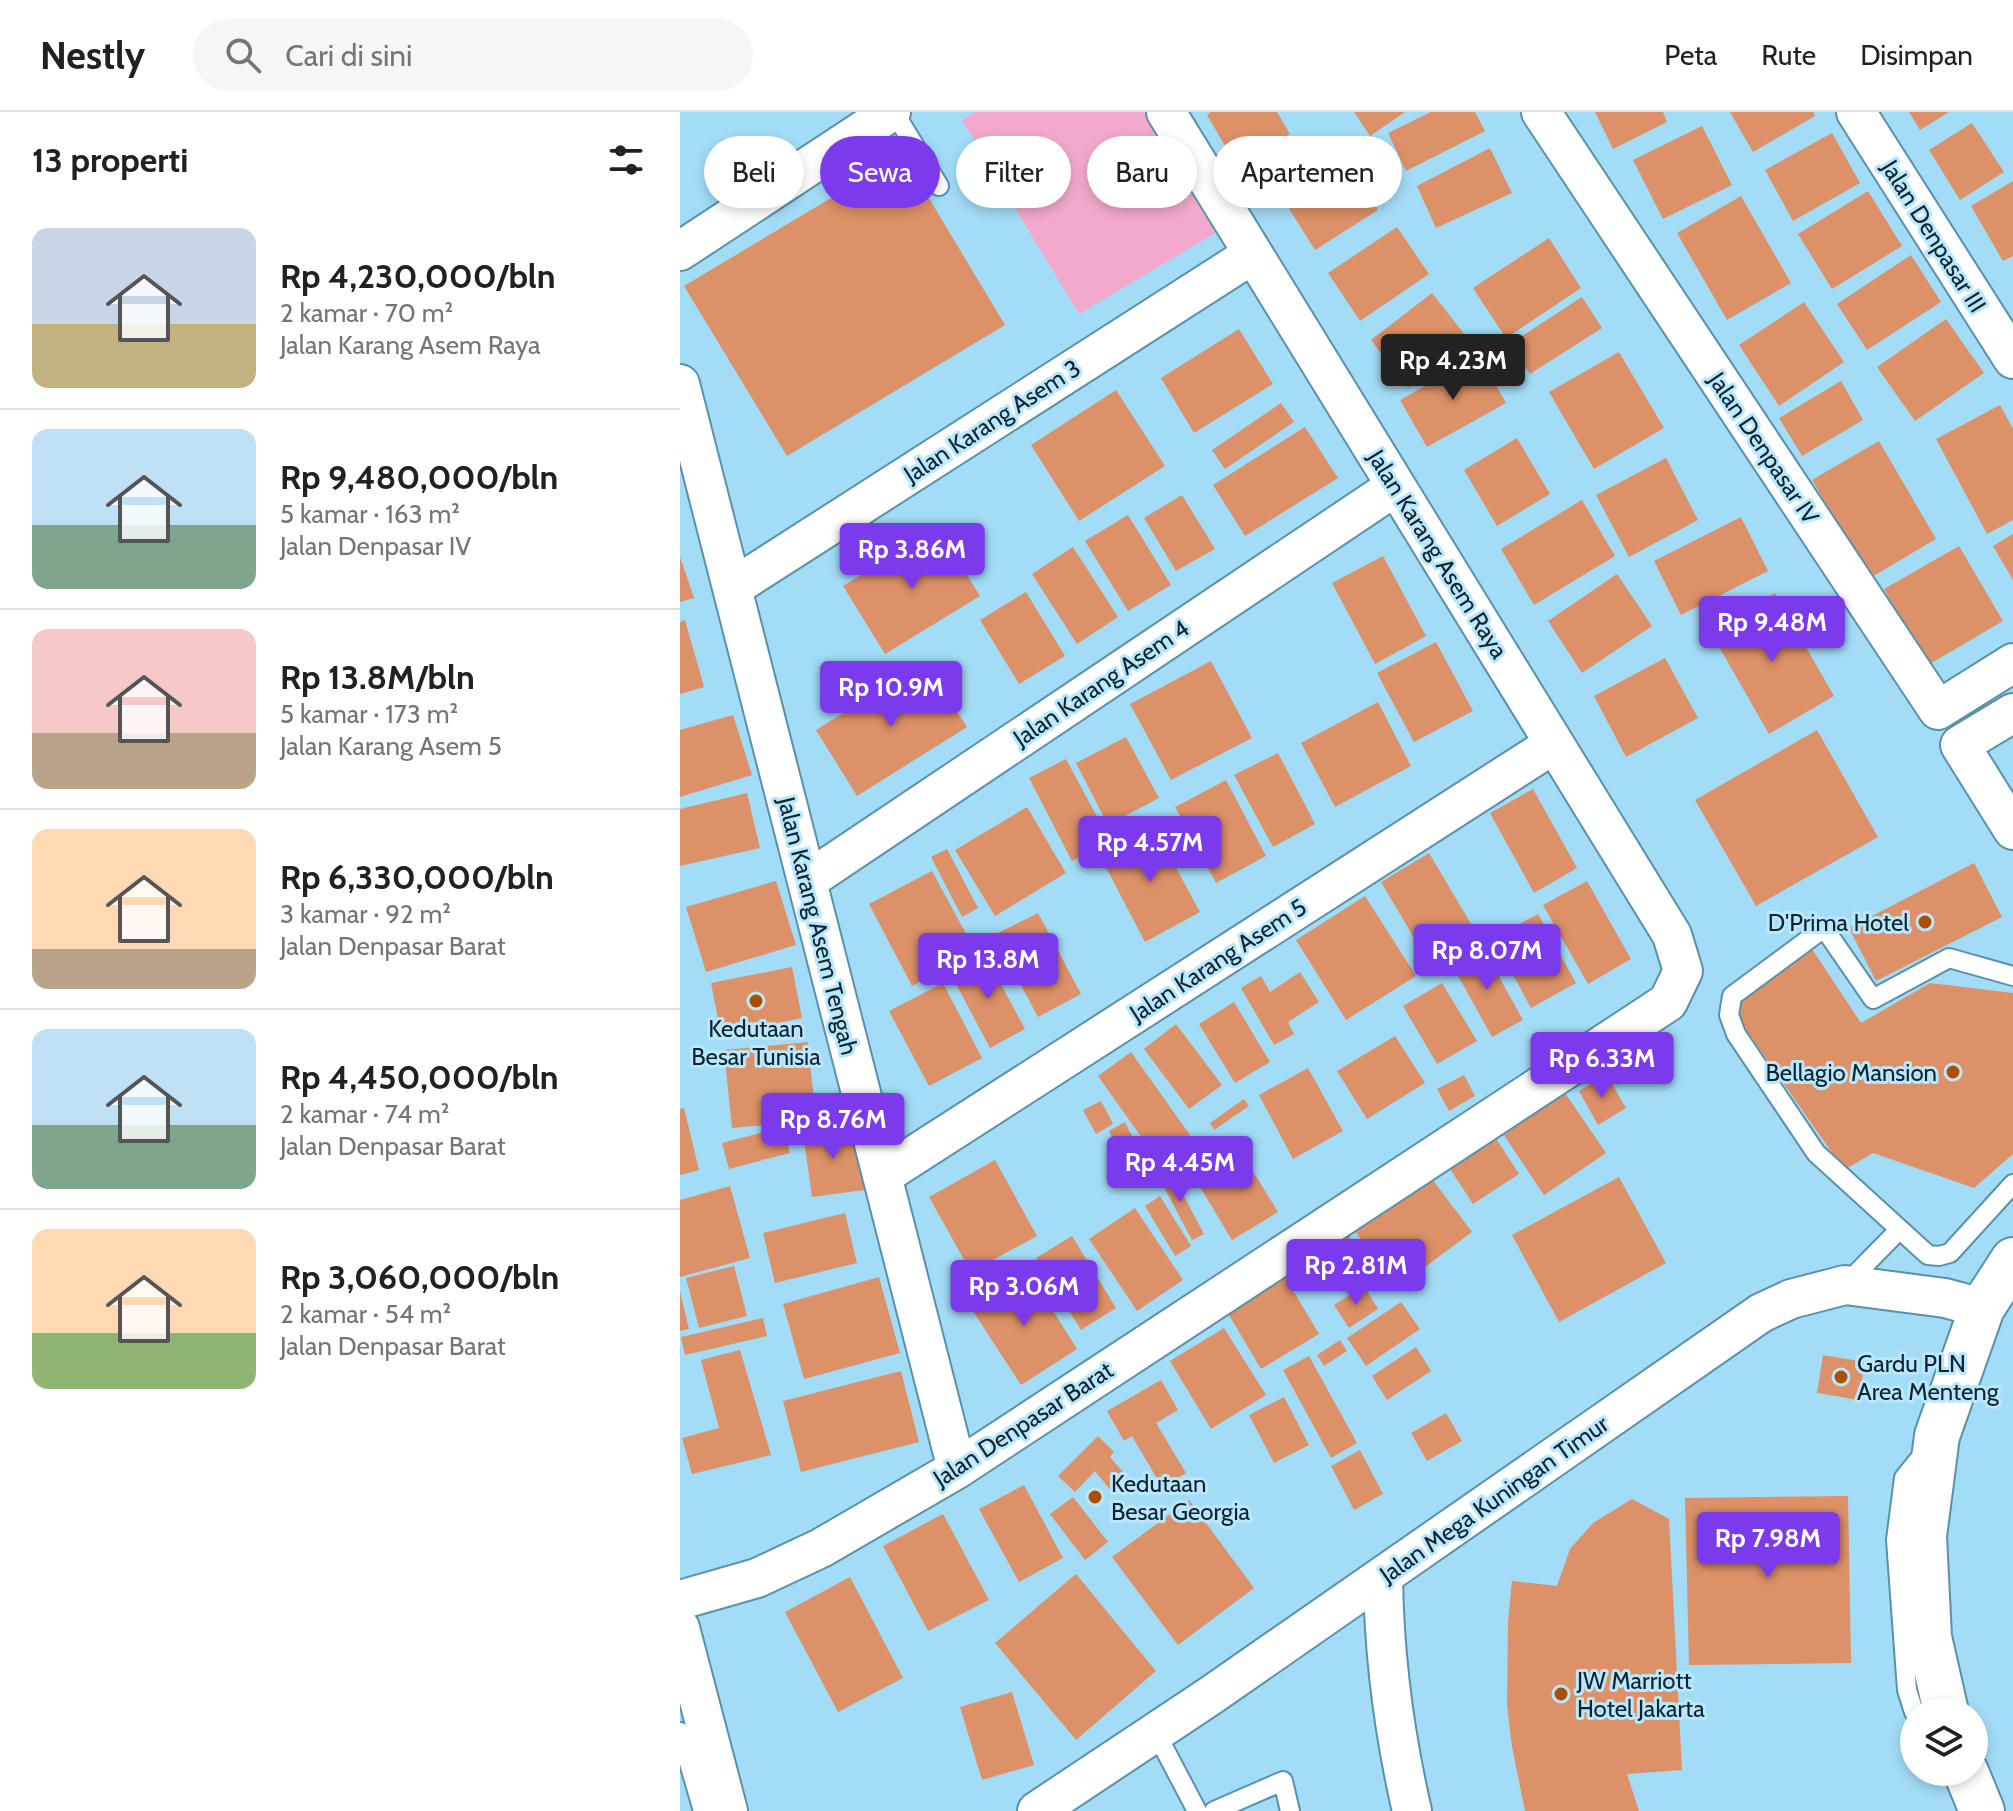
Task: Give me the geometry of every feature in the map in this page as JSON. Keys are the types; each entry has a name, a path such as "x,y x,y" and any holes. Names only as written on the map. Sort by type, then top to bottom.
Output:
{"main road":[{"path":"1943,1698 1929,1637 1924,1536 1937,1436 1982,1308 2013,1260"},
{"path":"1972,1786 1982,1811"}],"street":[{"path":"680,251 892,112"},
{"name":"Jalan Karang Asem Raya","path":"1166,112 1672,935 1683,971 1668,1002"},
{"name":"Jalan Denpasar IV","path":"1541,112 1938,710 2013,663"},
{"name":"Jalan Denpasar III","path":"1856,112 2013,359"},
{"name":"Jalan Karang Asem 3","path":"732,588 1253,254"},
{"name":"Jalan Karang Asem Tengah","path":"680,384 957,1469"},
{"name":"Jalan Karang Asem 4","path":"807,881 1396,486"},
{"path":"2013,713 1960,745 2013,830"},
{"name":"Jalan Karang Asem 5","path":"882,1176 1554,744"},
{"name":"Jalan Denpasar Barat","path":"680,1600 757,1578 808,1554 957,1469 1668,1002"},
{"name":"Jalan Mega Kuningan Timur","path":"1043,1810 1761,1313 1791,1299 1845,1285 1945,1298 1982,1308"},
{"path":"1383,1577 1388,1678 1399,1754 1412,1811"},
{"path":"680,1628 728,1811"}],"lane":[{"path":"892,112 907,136"},
{"path":"2013,976 1949,958 1873,999 1824,928 1732,996 1729,1015 1736,1034 1816,1153 1928,1255 1950,1253 2013,1184"},
{"path":"1845,1285 1899,1230"},
{"path":"1910,1698 1896,1540 1904,1478 1937,1436"},
{"path":"680,1732 703,1811"},
{"path":"1156,1733 1197,1811"},
{"path":"1214,1811 1283,1781 1290,1811"}],"shaded area":[{"path":"976,112 1144,112 1159,136 1087,136 1087,208 1197,208 1197,199 1217,232 1079,314 1015,208 1071,208 1071,136 972,136 962,120"}],"building":[{"path":"1211,112 1277,112 1290,134 1219,136 1207,115"},
{"path":"1354,112 1405,112 1370,136"},
{"path":"1431,112 1475,112 1485,131 1406,171 1402,163 1402,136 1389,136 1388,133"},
{"path":"1595,112 1663,112 1667,122 1613,149"},
{"path":"1730,112 1813,112 1815,116 1753,152"},
{"path":"1909,112 1949,112 1920,130"},
{"path":"1972,123 2004,172 1960,200 1929,150"},
{"path":"1702,126 1732,185 1663,219 1633,160"},
{"path":"1832,133 1860,183 1793,221 1765,170"},
{"path":"1490,148 1512,193 1436,228 1417,186"},
{"path":"2013,181 2013,256 2003,261 1971,206"},
{"path":"1868,191 1902,246 1832,289 1798,234"},
{"path":"1741,196 1791,283 1727,320 1677,233"},
{"path":"820,205 820,208 935,208 1005,325 787,456 684,286"},
{"path":"1289,208 1377,208 1378,210 1315,250"},
{"path":"1397,227 1429,274 1360,321 1328,273"},
{"path":"1549,238 1581,288 1506,338 1473,288"},
{"path":"1911,255 1941,302 1867,350 1837,304"},
{"path":"1432,293 1469,340 1408,388 1371,340"},
{"path":"1582,297 1602,328 1530,374 1510,344"},
{"path":"1804,302 1844,362 1779,406 1739,345"},
{"path":"1946,319 1984,373 1915,421 1877,367"},
{"path":"1239,329 1273,384 1194,433 1161,378"},
{"path":"1619,352 1664,428 1594,469 1549,392"},
{"path":"1479,356 1506,403 1427,447 1400,400"},
{"path":"1841,381 1863,420 1802,456 1779,418"},
{"path":"1116,390 1165,466 1079,521 1031,445"},
{"path":"1281,403 1294,422 1225,469 1212,450"},
{"path":"2000,405 2013,429 2013,520 1987,534 1936,439"},
{"path":"1305,427 1338,478 1245,536 1213,485"},
{"path":"1517,438 1550,494 1497,526 1464,470"},
{"path":"1879,441 1936,539 1870,578 1812,480"},
{"path":"1666,458 1698,520 1629,557 1596,495"},
{"path":"1182,495 1215,549 1176,571 1144,518"},
{"path":"1582,500 1615,556 1534,605 1501,549"},
{"path":"1128,515 1171,585 1128,611 1085,541"},
{"path":"1741,517 1768,571 1681,615 1654,561"},
{"path":"938,528 980,596 885,654 843,586"},
{"path":"2013,534 2013,580 1993,546"},
{"path":"1959,546 2003,621 1928,665 1884,589"},
{"path":"1073,547 1118,617 1077,644 1032,574"},
{"path":"1383,556 1426,636 1375,664 1332,583"},
{"path":"680,557 694,598 680,602"},
{"path":"1617,574 1652,626 1582,673 1548,621"},
{"path":"1026,592 1065,656 1019,684 980,620"},
{"path":"1775,593 1834,696 1769,734 1710,631"},
{"path":"685,620 704,687 680,694 680,622"},
{"path":"1436,642 1473,711 1414,742 1377,673"},
{"path":"1665,658 1698,718 1626,757 1594,696"},
{"path":"1211,661 1252,738 1171,780 1130,704"},
{"path":"925,662 967,727 857,796 816,730"},
{"path":"1378,702 1411,766 1335,807 1301,743"},
{"path":"733,715 752,775 680,797 680,730"},
{"path":"1817,730 1878,837 1756,906 1695,800"},
{"path":"1126,737 1159,798 1108,825 1076,763"},
{"path":"1278,753 1315,824 1273,847 1234,775"},
{"path":"1066,759 1110,841 1072,861 1029,778"},
{"path":"1226,780 1266,856 1216,883 1175,807"},
{"path":"1533,789 1577,868 1534,893 1490,813"},
{"path":"747,793 760,848 680,866 680,809"},
{"path":"1027,807 1066,873 995,916 955,850"},
{"path":"1154,827 1200,912 1145,942 1100,856"},
{"path":"947,849 978,908 962,917 931,857"},
{"path":"1429,853 1480,939 1432,968 1381,882"},
{"name":"D'Prima Hotel","path":"1974,863 2002,917 1876,981 1849,928"},
{"path":"932,871 976,952 912,986 869,904"},
{"path":"776,881 796,945 706,972 686,907"},
{"path":"1587,881 1631,959 1588,984 1543,905"},
{"path":"1365,896 1416,976 1346,1020 1296,940"},
{"path":"1038,913 1081,994 1038,1017 994,935"},
{"path":"1538,914 1576,983 1531,1008 1493,938"},
{"path":"1482,946 1523,1020 1492,1037 1451,963"},
{"path":"1812,949 1861,1023 1930,983 2013,993 2013,1154 1974,1188 1873,1153 1844,1170 1731,1008"},
{"path":"985,954 1025,1029 990,1048 950,973"},
{"name":"Kedutaan Besar Tunisia","path":"792,967 802,1018 721,1035 711,983"},
{"path":"1300,972 1319,1002 1288,1022 1294,1034 1274,1045 1241,988 1261,976 1270,992"},
{"path":"943,983 982,1058 929,1086 889,1011"},
{"path":"1442,983 1477,1041 1437,1064 1403,1006"},
{"path":"1234,1002 1270,1062 1235,1083 1199,1024"},
{"path":"1176,1024 1222,1085 1189,1109 1144,1049"},
{"path":"1395,1036 1425,1083 1367,1119 1337,1071"},
{"path":"808,1042 816,1120 732,1128 724,1050"},
{"path":"1131,1052 1190,1135 1157,1159 1098,1076"},
{"path":"1308,1068 1343,1131 1293,1159 1259,1095"},
{"path":"1464,1075 1475,1096 1449,1111 1437,1089"},
{"path":"1607,1075 1626,1108 1598,1125 1579,1091"},
{"path":"1565,1093 1606,1153 1544,1195 1504,1135"},
{"path":"1244,1099 1249,1106 1214,1130 1210,1123"},
{"path":"1101,1101 1113,1124 1096,1134 1083,1110"},
{"path":"684,1108 699,1170 680,1175 680,1109"},
{"path":"1125,1122 1134,1140 1118,1149 1109,1131"},
{"path":"854,1125 864,1190 812,1197 803,1132"},
{"path":"783,1127 790,1153 729,1169 722,1143"},
{"path":"1492,1132 1519,1174 1473,1204 1446,1163"},
{"path":"1233,1139 1278,1212 1232,1240 1188,1167"},
{"path":"995,1160 1037,1236 971,1272 929,1197"},
{"path":"1169,1168 1204,1234 1192,1240 1157,1174"},
{"path":"1426,1171 1472,1232 1397,1288 1352,1227"},
{"path":"1619,1177 1666,1263 1559,1322 1512,1235"},
{"path":"730,1186 750,1258 680,1277 680,1200"},
{"path":"1160,1196 1191,1246 1175,1256 1145,1206"},
{"path":"1135,1208 1183,1280 1137,1311 1089,1239"},
{"path":"845,1213 857,1263 775,1283 763,1233"},
{"path":"1348,1234 1366,1264 1330,1285 1313,1255"},
{"path":"1072,1236 1116,1308 1081,1330 1036,1258"},
{"path":"734,1266 747,1316 699,1328 686,1278"},
{"path":"1028,1271 1077,1349 1021,1385 971,1308"},
{"path":"1284,1275 1319,1334 1261,1369 1226,1310"},
{"path":"879,1277 900,1353 804,1379 783,1304"},
{"path":"1364,1286 1378,1309 1349,1328 1334,1305"},
{"path":"680,1291 689,1329 680,1331"},
{"path":"1401,1302 1420,1329 1366,1366 1347,1338"},
{"path":"763,1318 767,1336 685,1355 681,1337"},
{"path":"1224,1328 1266,1395 1211,1429 1170,1361"},
{"path":"1340,1340 1347,1351 1324,1366 1317,1355"},
{"path":"1416,1347 1431,1371 1387,1400 1372,1376"},
{"path":"740,1350 771,1455 692,1474 682,1438 719,1428 701,1360"},
{"name":"Gardu PLN Area Menteng","path":"1823,1355 1865,1362 1859,1400 1817,1393"},
{"path":"1309,1356 1357,1443 1331,1458 1283,1370"},
{"path":"901,1371 919,1442 801,1472 783,1401"},
{"path":"1161,1380 1178,1410 1156,1423 1186,1473 1162,1487 1132,1436 1124,1441 1107,1411"},
{"path":"1284,1397 1309,1445 1274,1463 1249,1415"},
{"path":"1446,1413 1462,1441 1427,1461 1411,1433"},
{"path":"1098,1436 1114,1452 1110,1457 1129,1479 1112,1492 1095,1471 1075,1492 1058,1476"},
{"path":"1360,1450 1383,1494 1354,1510 1331,1466"},
{"path":"1024,1485 1063,1558 1019,1582 979,1509"},
{"path":"1848,1496 1851,1663 1689,1665 1685,1498"},
{"path":"1073,1497 1108,1542 1085,1560 1050,1514"},
{"path":"1632,1499 1669,1519 1682,1770 1627,1774 1639,1811 1525,1811 1507,1705 1512,1581 1557,1586 1570,1549 1593,1523"},
{"path":"1189,1500 1254,1588 1178,1645 1112,1557"},
{"path":"943,1514 989,1600 928,1631 883,1546"},
{"path":"1076,1574 1156,1671 1076,1740 995,1643"},
{"path":"850,1577 903,1678 838,1712 785,1612"},
{"path":"1012,1692 1034,1765 982,1780 960,1707"}],"place":[{"name":"D'Prima Hotel","path":"1925,922"},
{"name":"Kedutaan Besar Tunisia","path":"756,1001"},
{"name":"Bellagio Mansion","path":"1953,1072"},
{"name":"Gardu PLN Area Menteng","path":"1841,1377"},
{"name":"Kedutaan Besar Georgia","path":"1095,1497"},
{"name":"JW Marriott Hotel Jakarta","path":"1561,1694"}]}
